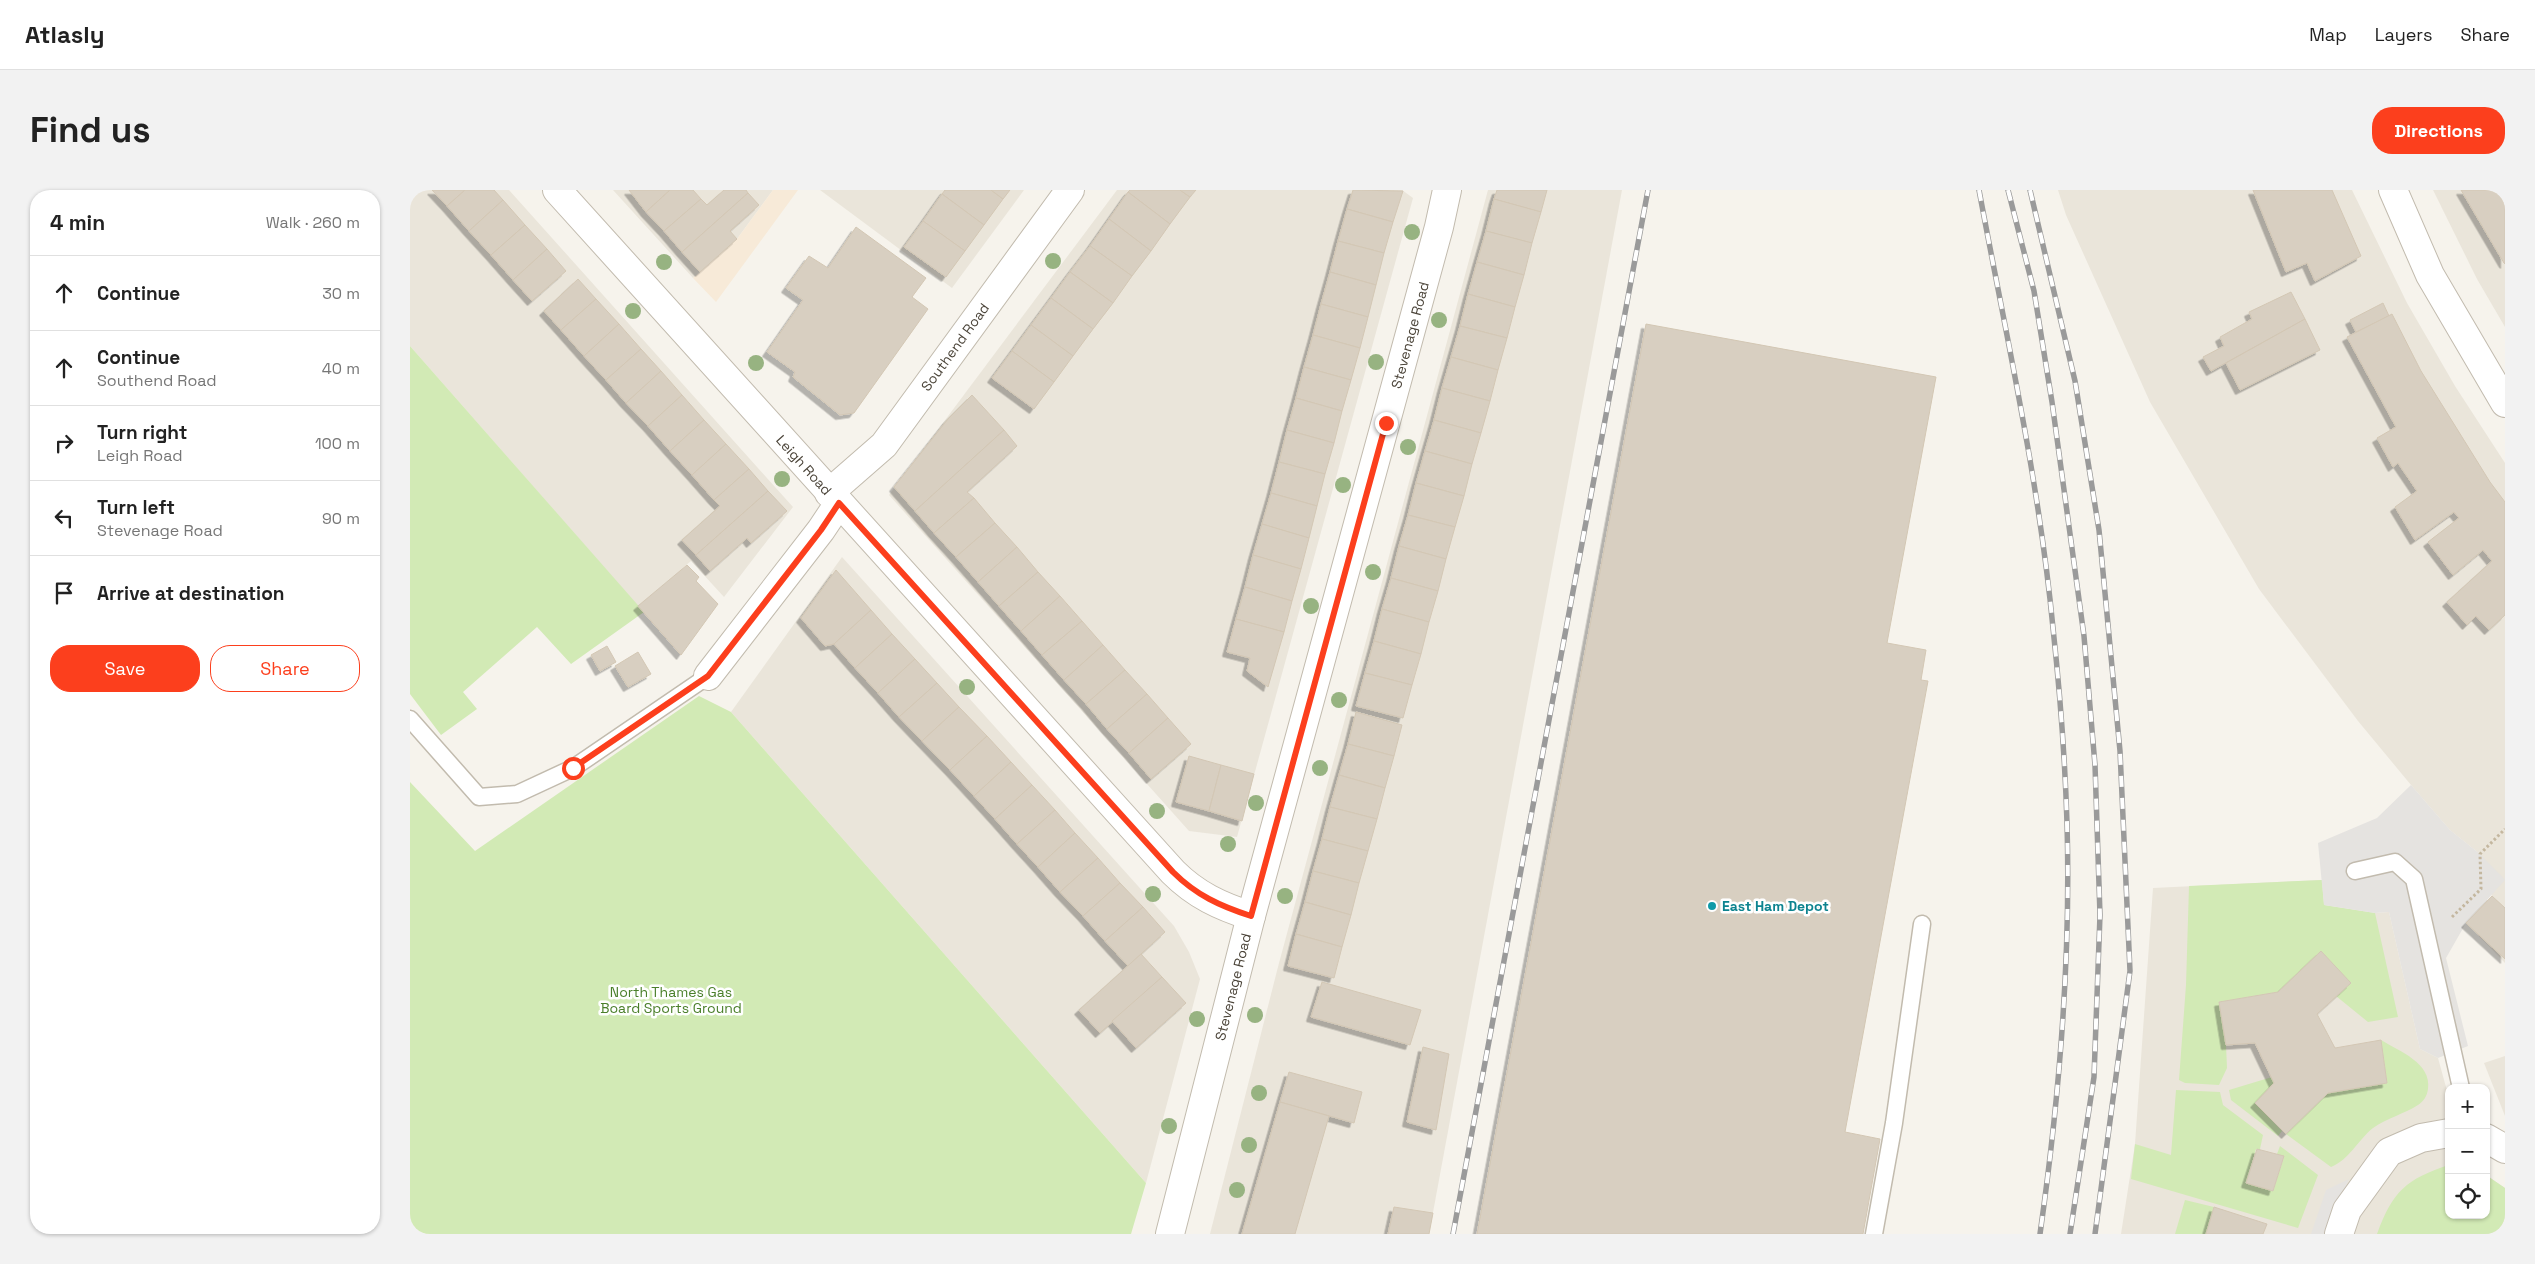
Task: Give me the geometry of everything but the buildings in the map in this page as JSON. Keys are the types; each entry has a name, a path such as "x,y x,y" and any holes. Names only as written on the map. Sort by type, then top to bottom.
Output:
{"street":[{"name":"Leigh Road","path":"557,190 1178,877 1205,899 1251,916"},
{"name":"Southend Road","path":"708,676 821,530 834,498 884,445 1070,190"},
{"name":"Stevenage Road","path":"1170,1234 1251,916 1443,214 1446,190"},
{"path":"2393,190 2430,275 2505,403"},
{"path":"2339,1234 2347,1210 2389,1152 2421,1138 2445,1134"},
{"path":"2490,1140 2505,1149"}],"lane":[{"path":"410,719 479,797 517,794 573,768 708,676"},
{"path":"2354,871 2395,862 2414,879 2460,1084"},
{"path":"1874,1234 1894,1123 1922,924"}],"path":[{"path":"2426,936 2446,923 2481,889 2480,854 2505,829"}],"shaded area":[{"path":"410,190 509,190 793,507 724,597 691,561 638,606 410,346"},
{"path":"613,190 773,190 737,239 693,278"},
{"path":"773,190 798,190 716,302 693,278 737,239"},
{"path":"820,190 1024,190 952,288"},
{"path":"1117,190 1402,190 1413,198 1237,837 1189,831 889,495"},
{"path":"1488,190 1622,190 1429,1234 1210,1234 1279,963"},
{"path":"2058,190 2352,190 2407,303 2455,386 2505,463 2505,963 2466,923 2492,896 2480,854 2450,830 2411,785 2358,721 2259,589 2150,402 2066,215"},
{"path":"2433,190 2505,190 2505,327 2477,279"},
{"path":"842,557 1174,926 1189,952 1200,979 1146,1183 731,712"},
{"path":"2411,785 2450,830 2480,854 2505,880 2466,923 2446,958 2468,1046 2438,1058 2420,1049 2389,912 2375,913 2324,905 2318,843 2377,818"},
{"path":"2322,880 2324,905 2375,913 2389,912 2420,1049 2438,1058 2445,1084 2445,1219 2490,1219 2490,1178 2505,1188 2505,1234 2121,1234 2135,1144 2153,888"},
{"path":"2505,1056 2505,1116 2484,1063"},
{"path":"2349,1179 2326,1234 2311,1234 2326,1190"}],"green space":[{"path":"410,346 644,612 571,664 537,627 463,692 477,709 441,735 410,694"},
{"name":"North Thames Gas Board Sports Ground","path":"699,696 731,712 1146,1183 1131,1234 410,1234 410,782 475,851"},
{"path":"2322,880 2324,905 2375,913 2398,1017 2368,1022 2336,996 2350,983 2321,951 2278,992 2219,1002 2226,1045 2227,1068 2219,1085 2185,1083 2179,1080 2186,985 2189,886"},
{"path":"2381,1040 2405,1053 2420,1065 2428,1080 2427,1094 2418,1105 2373,1128 2343,1160 2331,1167 2286,1134 2328,1093 2387,1083"},
{"path":"2272,1077 2274,1083 2255,1103 2282,1131 2278,1136 2231,1100 2229,1090"},
{"path":"2176,1090 2220,1092 2223,1105 2263,1135 2260,1149 2256,1149 2246,1183 2273,1191 2284,1157 2277,1154 2280,1146 2318,1175 2298,1228 2131,1179 2135,1144 2171,1155"},
{"path":"2445,1166 2445,1219 2490,1219 2490,1178 2505,1188 2505,1234 2377,1234 2395,1197 2412,1182"},
{"path":"2185,1200 2214,1207 2206,1234 2175,1234"}],"railway":[{"path":"1453,1234 1648,190"},
{"path":"1979,190 2031,463 2047,573 2064,750 2068,874 2065,977 2058,1081 2040,1234"},
{"path":"2008,190 2034,291 2052,402 2084,636 2095,765 2100,915 2094,1077 2070,1234"},
{"path":"2030,190 2075,381 2099,530 2120,751 2130,971 2095,1234"}],"place":[{"name":"East Ham Depot","path":"1712,906"}],"route":[{"path":"573,768 703,681 826,524 839,503 1173,872 1189,888 1205,899 1251,916 1283,805 1386,423"}]}
